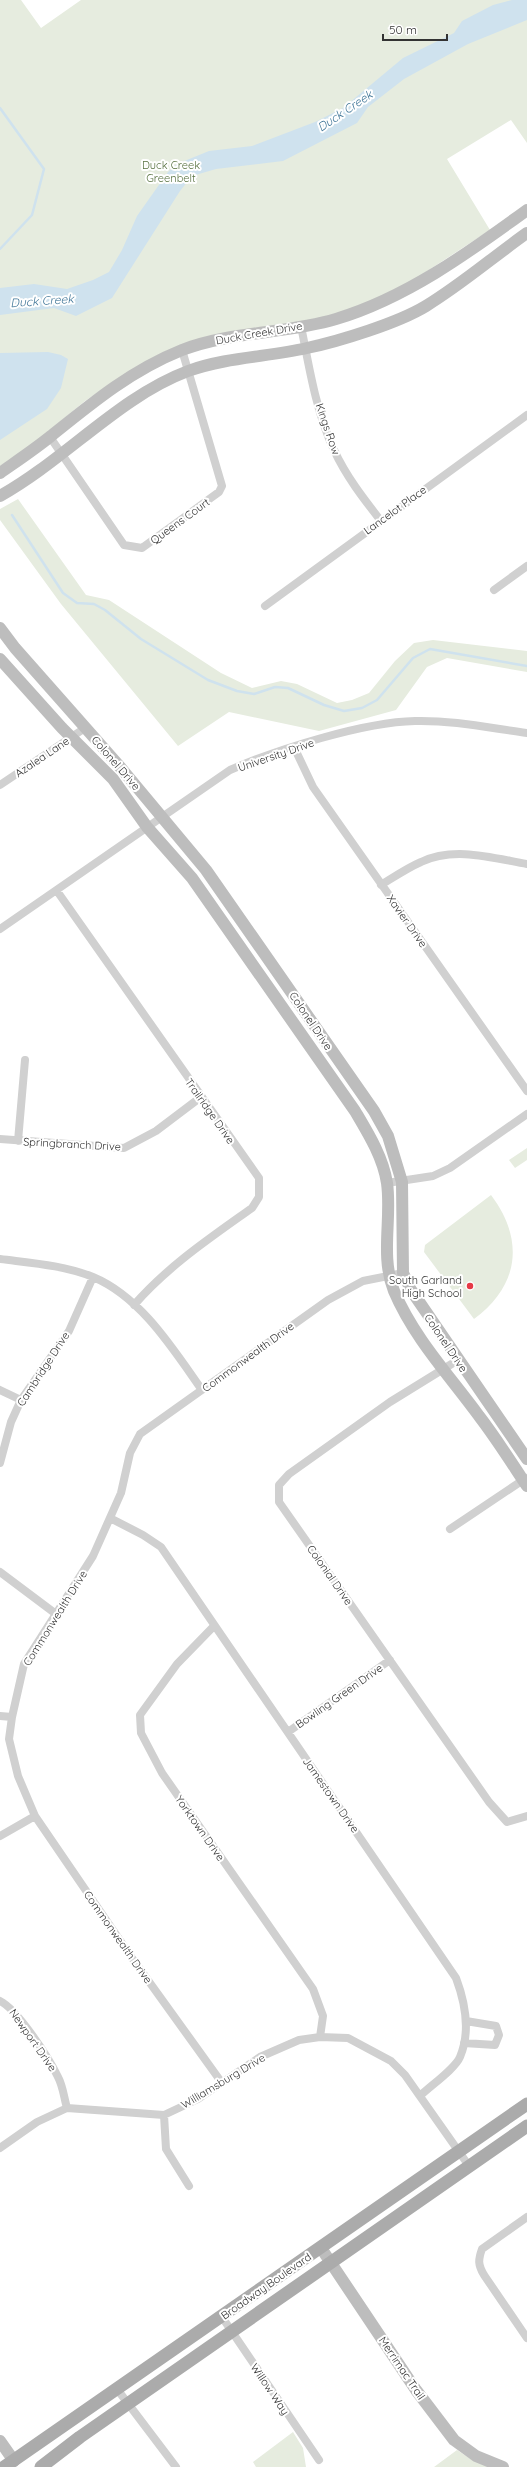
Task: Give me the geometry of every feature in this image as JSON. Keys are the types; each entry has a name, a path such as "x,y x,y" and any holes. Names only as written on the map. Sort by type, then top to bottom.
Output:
{"main road":[{"name":"Broadway Boulevard","path":"12,2465 118,2389 527,2104"},
{"name":"Broadway Boulevard","path":"41,2467 231,2332 527,2126"}],"street":[{"name":"Duck Creek Drive","path":"0,473 50,437 94,400 133,374 182,350 228,337 301,326 335,319 380,304 412,287 503,228 527,210"},
{"path":"503,228 514,243"},
{"name":"Duck Creek Drive","path":"0,496 64,454 143,392 189,371 232,359 306,349 391,321 426,306 527,233"},
{"name":"Kings Row","path":"301,326 324,423 334,450 349,479 381,521"},
{"name":"Queens Court","path":"50,437 64,454 124,545 142,548 219,492 222,486 182,350"},
{"name":"Lancelot Place","path":"265,606 527,415"},
{"path":"494,590 527,566"},
{"name":"Colonel Drive","path":"0,628 15,648 162,817 228,900 374,1111 388,1136 402,1182 403,1273 411,1290 527,1459"},
{"name":"Colonel Drive","path":"0,659 71,738 112,779 147,827 192,878 371,1137 387,1183 386,1254 389,1275 410,1324 443,1370 479,1415 526,1481"},
{"name":"University Drive","path":"0,929 230,770 294,747 396,722 436,721 527,733"},
{"name":"Azalea Lane","path":"0,785 85,728"},
{"name":"Xavier Drive","path":"294,747 313,787 527,1091"},
{"path":"381,885 422,861 444,855 474,854 527,864"},
{"name":"Trailridge Drive","path":"57,891 259,1178 259,1197 252,1208 176,1262 154,1282 134,1305"},
{"path":"18,1140 25,1060"},
{"name":"Springbranch Drive","path":"0,1139 124,1148 156,1131 201,1097"},
{"path":"387,1183 402,1182 433,1176 450,1168 527,1114"},
{"path":"0,1259 56,1266 93,1277 115,1289 134,1305 172,1348 202,1390"},
{"name":"Commonwealth Drive","path":"222,2083 132,1958 35,1816 18,1776 9,1739 12,1717 24,1664 94,1556 120,1493 130,1453 140,1434 328,1300 363,1281 403,1273"},
{"name":"Cambridge Drive","path":"0,1463 11,1422 21,1400 69,1331 93,1277"},
{"name":"Colonial Drive","path":"458,1360 384,1406 288,1474 279,1486 279,1502 501,1817 507,1822 527,1816"},
{"path":"0,1390 21,1400"},
{"path":"450,1529 526,1481"},
{"name":"Jamestown Drive","path":"110,1518 143,1535 161,1547 456,1978 464,2000 466,2021 464,2043 460,2058 420,2096"},
{"path":"0,1572 56,1614"},
{"name":"Yorktown Drive","path":"214,1626 177,1664 140,1715 141,1734 162,1773 313,1989 323,2016 320,2037"},
{"name":"Bowling Green Drive","path":"288,1732 390,1660"},
{"path":"0,1716 12,1717"},
{"path":"0,1836 35,1816"},
{"name":"Newport Drive","path":"0,2001 8,2005 42,2050 59,2078 67,2108"},
{"path":"464,2043 495,2045 499,2035 496,2026 466,2021"},
{"name":"Williamsburg Drive","path":"0,2148 37,2122 67,2108 164,2115 198,2099 260,2057 299,2040 320,2037 348,2038 391,2061 405,2075 469,2166"},
{"path":"164,2115 166,2149 189,2186"},
{"path":"527,2217 482,2249 479,2265 527,2338"},
{"name":"Merrimac Trail","path":"321,2248 416,2390 454,2440 476,2456 502,2467"},
{"name":"Willow Way","path":"222,2317 319,2460"},
{"path":"118,2389 176,2467"},
{"path":"0,2442 12,2465"}],"green space":[{"name":"Duck Creek Greenbelt","path":"0,0 21,0 41,28 81,0 527,0 527,143 511,120 447,159 490,230 392,294 336,316 229,334 110,384 85,401 33,444 0,466"},
{"path":"18,499 86,595 109,600 221,673 252,688 281,681 297,684 337,703 352,700 369,693 395,661 414,643 433,640 527,651 527,672 447,658 427,667 396,710 319,731 229,712 178,746 61,604 0,520 0,509"},
{"path":"527,1148 527,1160 515,1168 509,1160"},
{"path":"491,1195 502,1212 509,1229 512,1245 512,1262 508,1277 500,1292 489,1306 474,1319 424,1252 425,1245"},
{"path":"293,2432 303,2448 306,2467 256,2467 253,2462"},
{"path":"457,2450 472,2460 491,2467 434,2467"}],"water":[{"name":"Duck Creek","path":"512,0 527,0 527,20 468,44 404,79 368,107 357,123 283,161 216,169 192,176 180,191 112,298 76,316 54,308 0,315 0,288 34,284 67,289 93,280 109,272 122,250 137,216 168,172 177,164 209,151 252,146 315,122 343,108 403,58 454,33 462,21 493,5"},
{"path":"48,352 61,355 68,359 61,388 47,409 0,440 0,353"}],"waterway":[{"path":"0,108 44,169 32,215 0,249"},
{"path":"12,515 63,593 77,603 94,604 105,610 141,639 208,680 237,691 254,694 275,687 288,688 324,705 344,711 362,708 377,700 413,658 430,649 527,666"}],"place":[{"name":"South Garland High School","path":"470,1286"}]}
